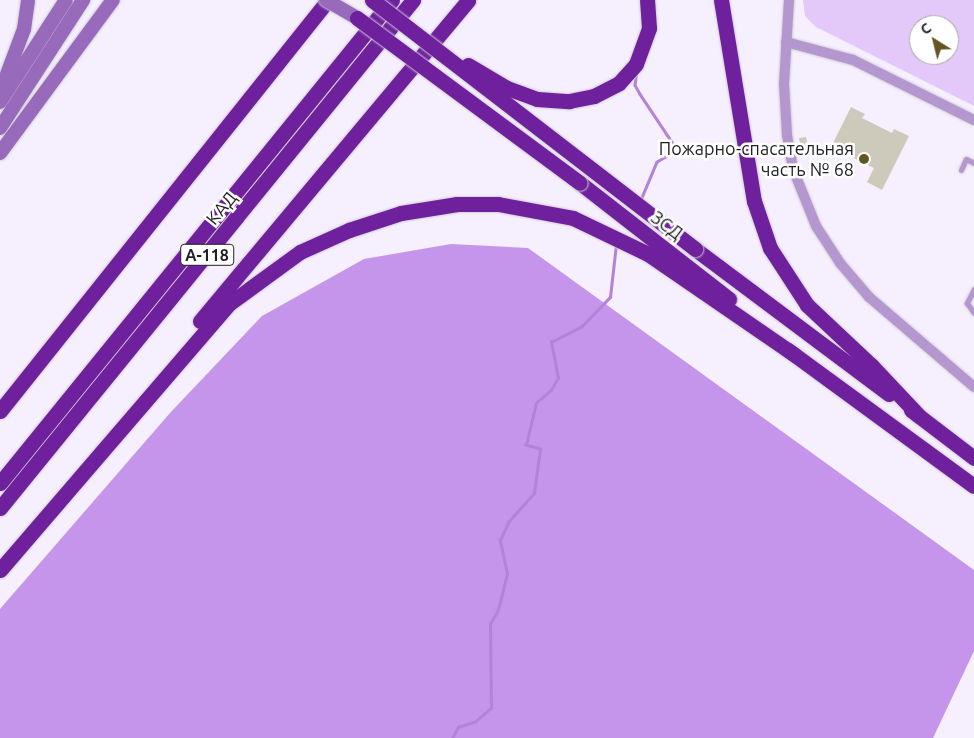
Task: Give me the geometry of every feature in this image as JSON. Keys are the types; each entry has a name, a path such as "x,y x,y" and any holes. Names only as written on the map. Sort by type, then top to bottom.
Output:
{"highway":[{"path":"0,411 327,0"},
{"name":"ЗСД","path":"333,0 795,355 974,486"},
{"name":"ЗСД","path":"371,0 414,35 695,249 974,458"},
{"name":"КАД","path":"0,483 392,0"},
{"name":"КАД","path":"0,508 413,0"},
{"path":"0,561 468,0"},
{"path":"414,35 521,94 549,101 579,100 609,89 636,64 649,28 647,0"},
{"path":"722,0 754,201 770,248 807,305 871,365 918,416"},
{"path":"0,570 230,303 300,252 349,230 400,213 457,204 533,208 594,225 681,268"}],"main road":[{"path":"0,90 17,52 28,0"},
{"path":"0,102 66,0"},
{"path":"0,128 83,0"},
{"path":"0,153 114,0"},
{"path":"327,0 357,18"}],"street":[{"path":"789,0 786,42 787,135 794,169 816,226 840,264 869,296 974,387"},
{"path":"786,42 853,60 974,120"}],"lane":[{"path":"961,170 966,159 974,163"},
{"path":"974,289 967,303 974,313"}],"shaded area":[{"path":"803,0 974,0 974,106 816,27 805,16"},
{"path":"451,244 528,248 974,570 974,651 933,738 0,738 0,609 170,413 262,316 364,259"}],"building":[{"path":"851,107 865,114 862,118 892,133 894,129 909,136 882,190 867,182 874,168 831,147"},
{"path":"806,137 809,150 801,151 799,138"}],"waterway":[{"path":"637,71 635,85 674,145 671,154 657,162 641,200"},
{"path":"452,738 458,727 476,721 491,708 490,624 498,610 507,574 500,540 509,521 534,493 540,449 526,445 536,403 551,390 558,378 551,342 581,327 610,297 616,244"}],"place":[{"name":"Пожарно-спасательная часть № 68","path":"864,159"}]}
